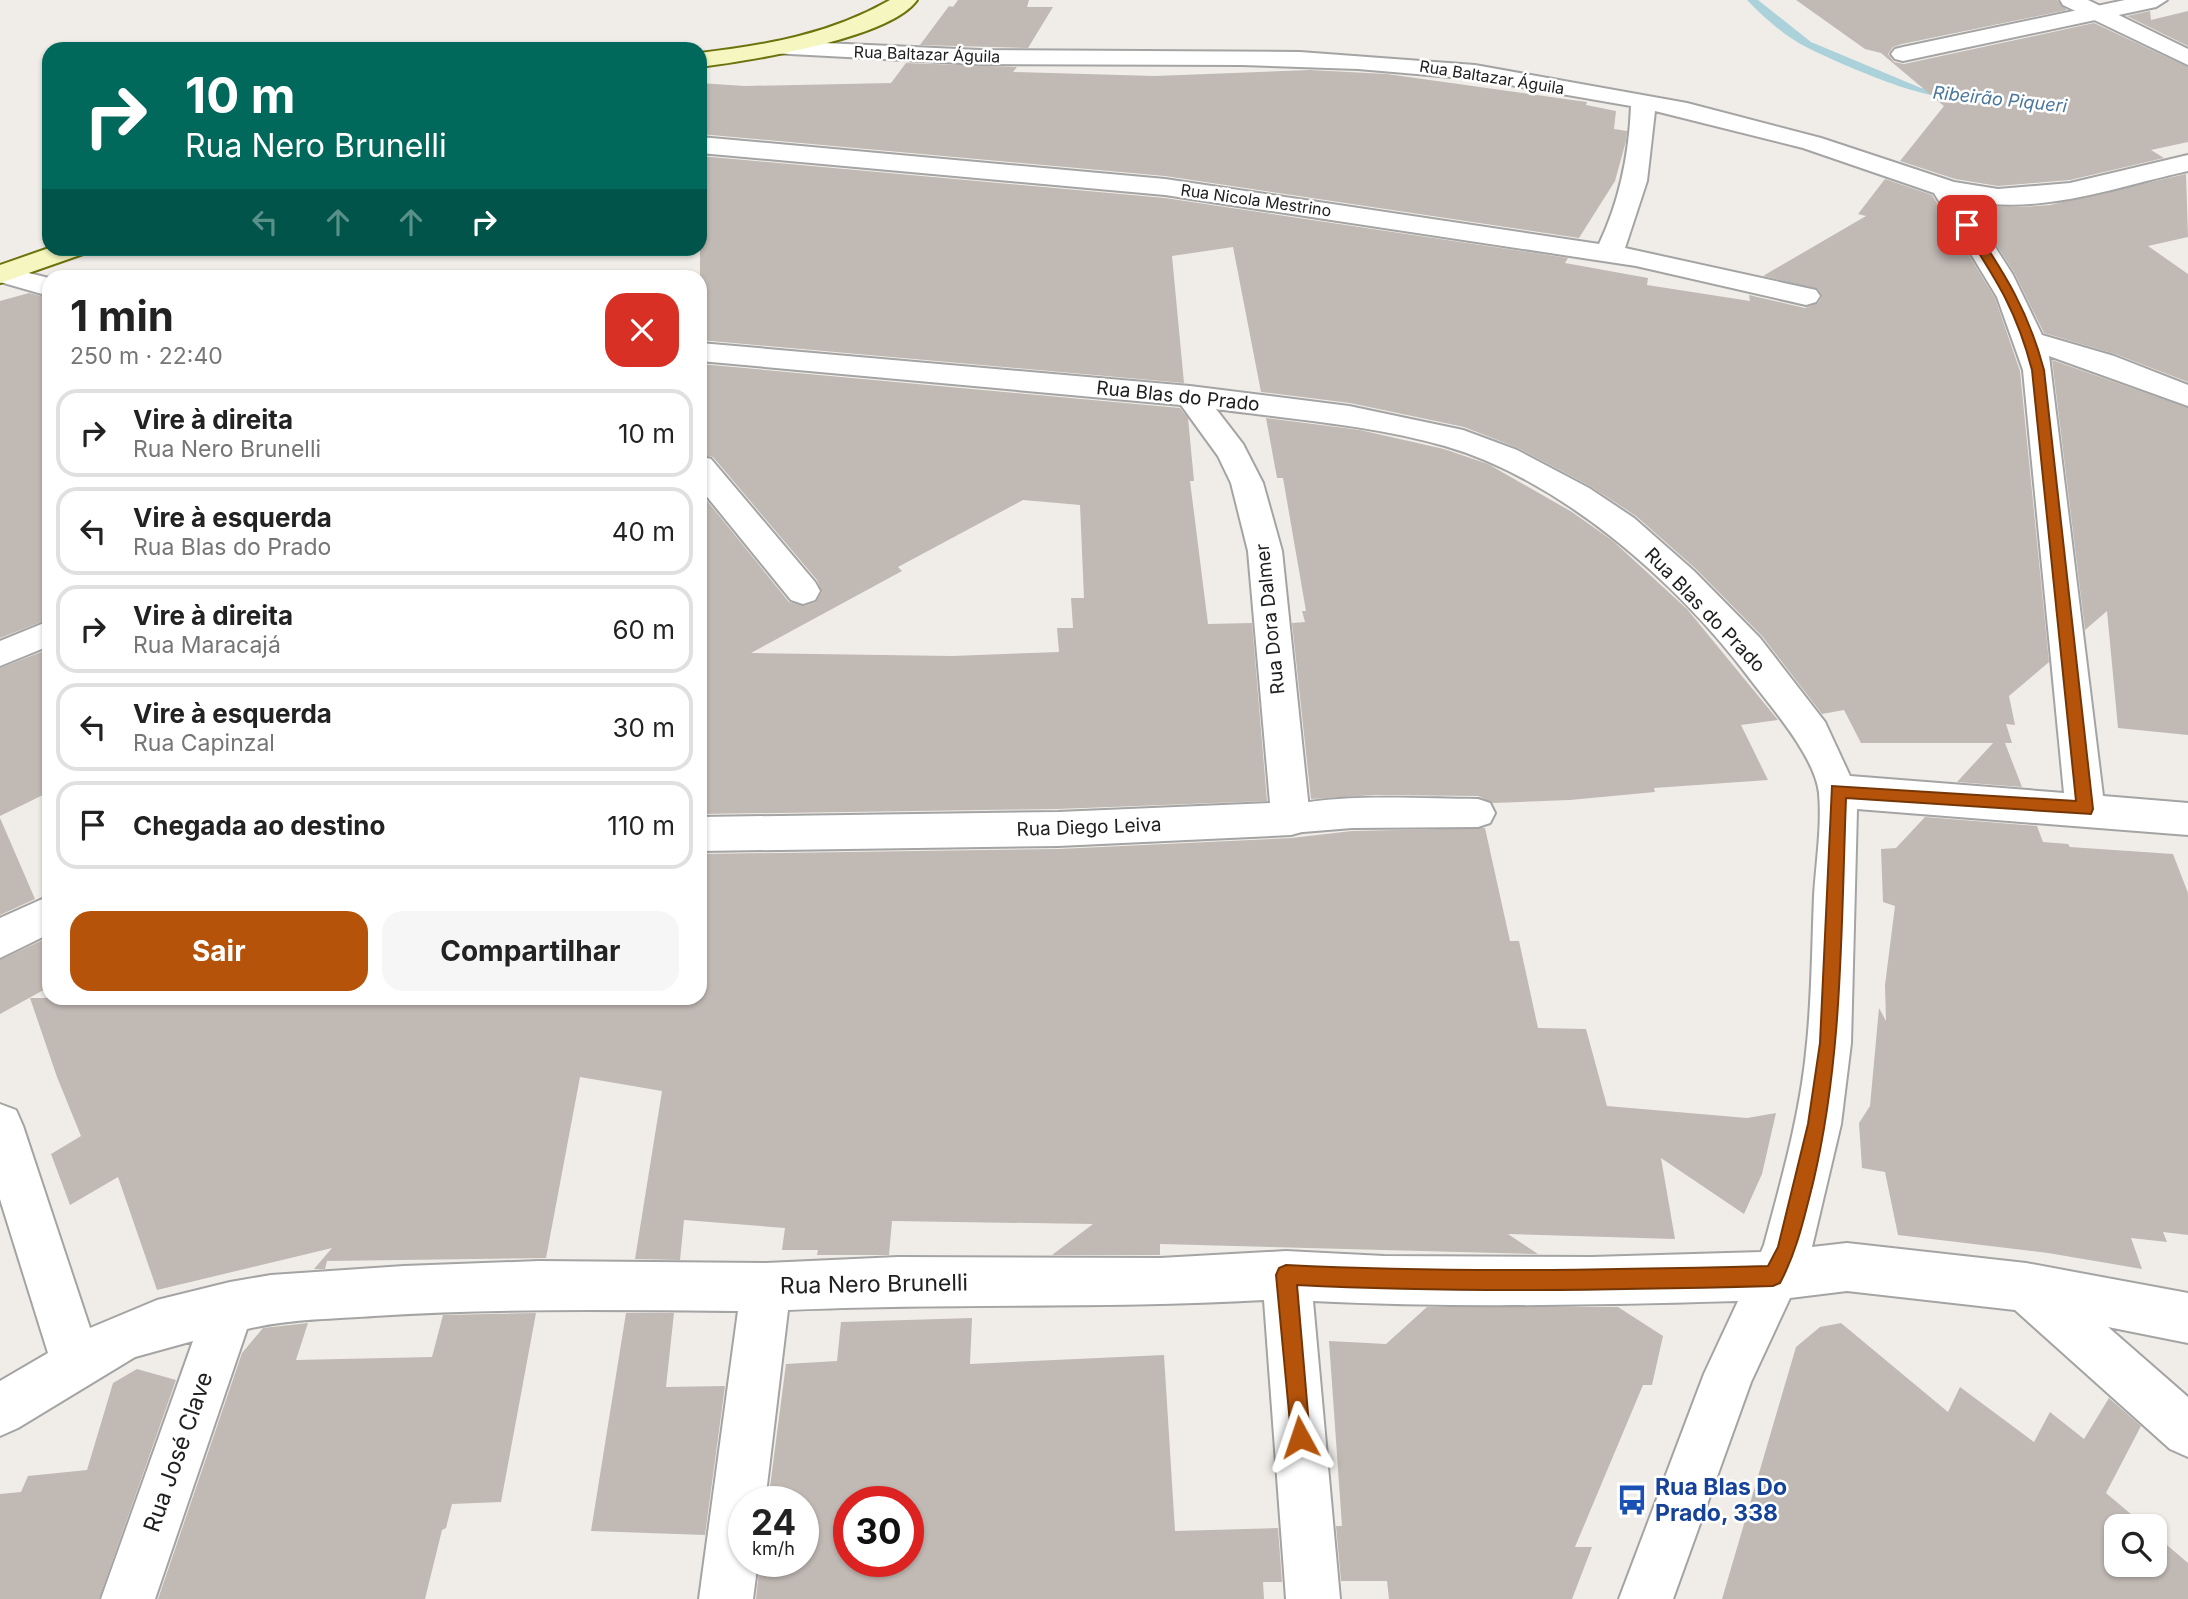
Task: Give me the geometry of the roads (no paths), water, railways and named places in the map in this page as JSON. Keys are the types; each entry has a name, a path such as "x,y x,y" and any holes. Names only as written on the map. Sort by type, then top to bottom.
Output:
{"main road":[{"path":"707,59 779,48 838,35 882,16 906,0"},
{"path":"1,274 51,256"}],"street":[{"path":"2071,0 2188,58"},
{"path":"1903,54 2156,0"},
{"name":"Rua Baltazar Águila","path":"779,48 1006,58 1142,55 1338,59 1480,73 1727,120 1825,146 1944,188 2018,197 2080,188 2188,163"},
{"path":"1608,255 1622,226 1634,186 1643,130 1643,102"},
{"name":"Rua Nicola Mestrino","path":"707,146 1165,187 1608,255 1678,267 1806,296"},
{"path":"1944,188 2007,287 2031,341 2043,410 2085,809"},
{"path":"1,274 42,284"},
{"path":"2031,341 2104,363 2188,396"},
{"name":"Rua Blas do Prado","path":"707,353 903,368 1190,396 1349,416 1452,437 1506,458 1578,496 1622,526 1682,580 1747,648 1812,733 1838,790 1838,846 1827,1056 1818,1124 1787,1250 1729,1374 1647,1599"},
{"name":"Rua Dora Dalmer","path":"1190,396 1237,463 1247,483 1265,551 1291,819"},
{"path":"707,475 803,591"},
{"path":"1838,790 2188,819"},
{"name":"Rua Diego Leiva","path":"707,834 1058,829 1291,819"},
{"path":"0,939 42,918"},
{"path":"0,1126 76,1363"},
{"name":"Rua Nero Brunelli","path":"0,1410 122,1337 230,1306 296,1297 404,1290 539,1285 766,1287 898,1281 1160,1282 1286,1275 1384,1280 1592,1281 1773,1276 1847,1267 2026,1287 2188,1318"},
{"path":"1286,1275 1313,1599"},
{"path":"726,1599 766,1287"},
{"path":"2026,1287 2188,1431"},
{"name":"Rua José Clave","path":"128,1599 230,1306"}],"lane":[{"path":"0,654 42,636"},
{"name":"Rua Diego Leiva","path":"1291,819 1352,814 1478,813"}],"waterway":[{"name":"Ribeirão Piqueri","path":"1752,0 1807,44 1919,91 1951,94"}],"place":[{"name":"Rua Blas Do Prado, 338","path":"1632,1500"}]}
